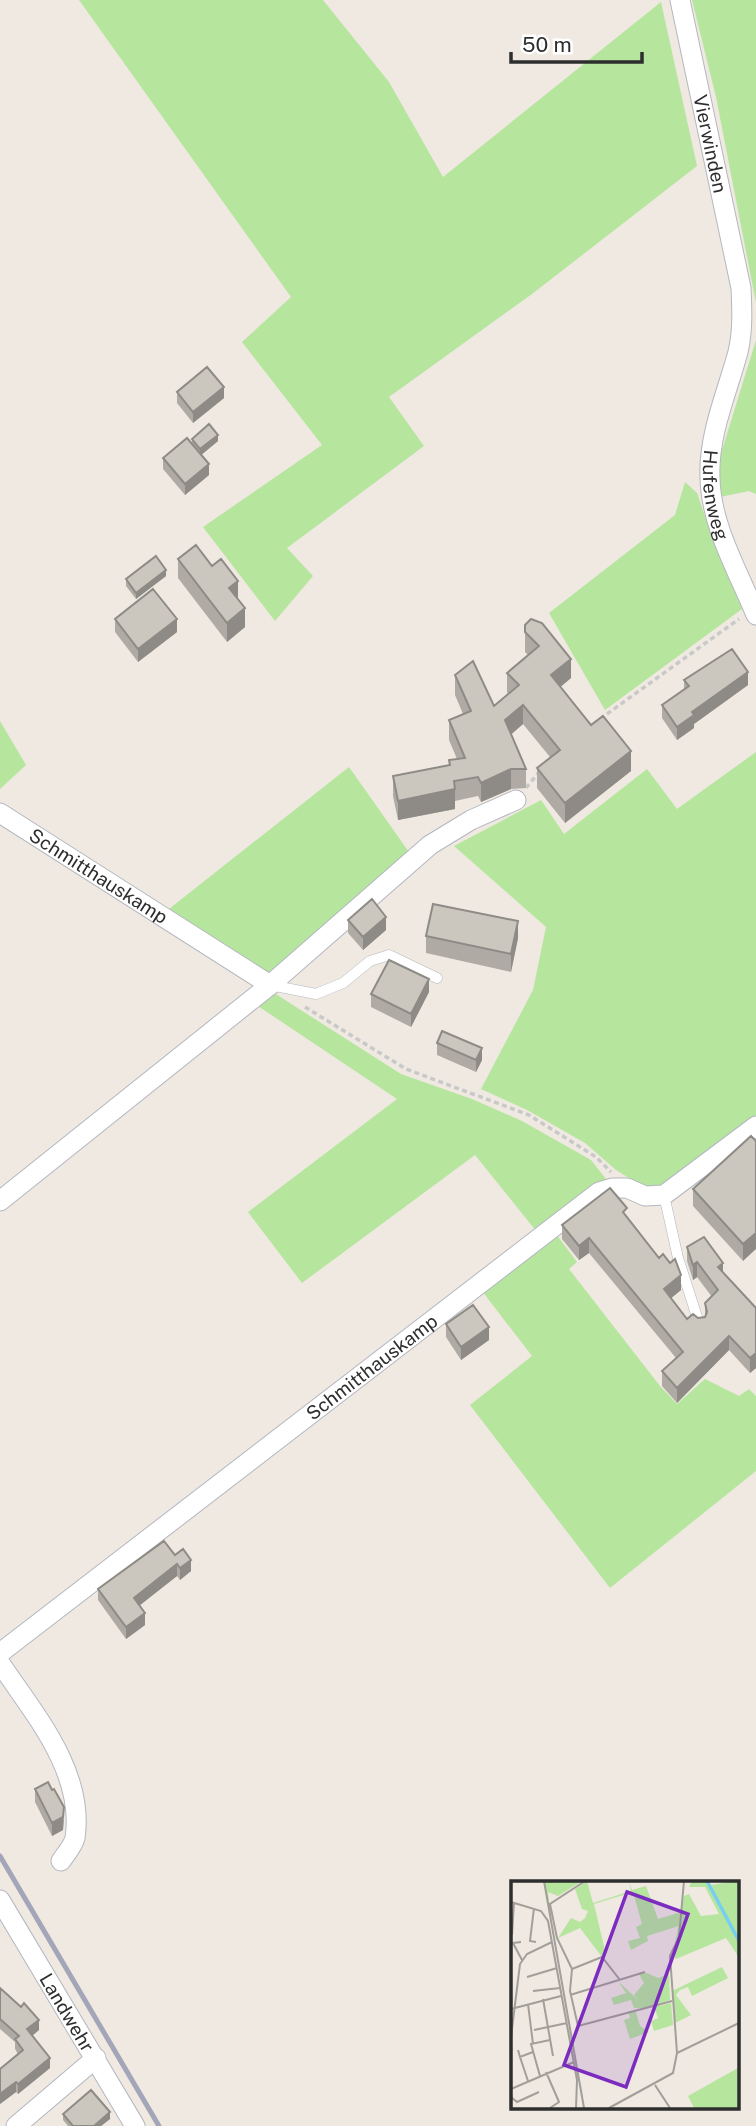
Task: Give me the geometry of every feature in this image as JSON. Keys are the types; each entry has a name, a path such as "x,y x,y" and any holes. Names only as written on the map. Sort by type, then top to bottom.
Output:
{"street":[{"name":"Vierwinden","path":"680,0 741,288"},
{"name":"Hufenweg","path":"741,288 742,322 738,351 712,444 709,476 712,504 720,530 755,612"},
{"path":"0,1201 270,985 430,845 471,820 516,800"},
{"name":"Schmitthauskamp","path":"0,813 270,985"},
{"path":"664,1195 756,1126"},
{"name":"Schmitthauskamp","path":"0,1653 599,1192 612,1188 627,1188 645,1196 664,1195"},
{"path":"0,1663 56,1746 71,1789 75,1841 61,1861"},
{"name":"Landwehr","path":"0,1900 135,2126"},
{"path":"16,2126 96,2058"}],"lane":[{"path":"270,985 316,994 343,982 370,961 389,955 437,978"},
{"path":"664,1195 678,1258 700,1326"}],"path":[{"path":"592,726 755,612"},
{"path":"516,800 544,765"},
{"path":"304,1006 406,1069 529,1115 596,1157 627,1188"}],"green space":[{"path":"79,0 323,0 389,82 443,177 661,2 697,166 532,294 389,397 424,446 287,548 313,576 275,621 203,527 322,445 242,342 291,297"},
{"path":"692,0 756,0 756,303 716,97"},
{"path":"756,340 756,494 749,491 720,497 714,476"},
{"path":"685,482 697,493 742,609 605,710 549,613 675,515"},
{"path":"0,721 26,765 0,789"},
{"path":"756,752 756,1119 673,1183 648,1190 616,1170 585,1143 527,1110 481,1089 533,990 546,927 454,846 541,800 564,834 647,769 677,809"},
{"path":"349,767 411,855 270,974 169,909"},
{"path":"271,991 401,1074 472,1099 522,1121 591,1160 606,1179 537,1232 475,1155 302,1283 248,1212 397,1099 255,1004"},
{"path":"556,1234 577,1262 569,1269 677,1404 705,1379 739,1396 749,1389 756,1396 756,1471 610,1588 470,1405 532,1356 482,1291"}],"building":[{"path":"207,367 224,387 193,412 177,392"},
{"path":"209,424 218,435 200,449 192,439"},
{"path":"187,438 209,464 185,484 163,458"},
{"path":"196,545 212,566 221,559 238,581 229,588 245,608 227,623 178,559"},
{"path":"156,556 166,570 136,593 126,579"},
{"path":"153,589 177,619 138,649 115,619"},
{"path":"531,619 542,623 571,659 551,675 591,725 603,716 631,751 565,803 537,768 560,750 523,705 505,720 526,769 511,769 481,783 478,777 454,781 455,789 398,801 393,776 450,765 449,760 465,758 449,720 471,711 455,675 473,661 494,706 519,685 507,673 539,646 525,632 525,625"},
{"path":"732,649 748,672 692,712 694,715 677,727 662,705 689,686 684,680"},
{"path":"372,899 386,917 363,937 348,920"},
{"path":"433,904 518,921 511,954 426,936"},
{"path":"389,960 429,979 411,1014 371,994"},
{"path":"442,1031 482,1048 476,1060 437,1043"},
{"path":"751,1136 756,1141 756,1233 743,1244 693,1189"},
{"path":"610,1188 627,1208 623,1212 659,1258 663,1254 670,1263 675,1259 681,1275 664,1289 687,1319 693,1314 698,1318 705,1317 705,1303 718,1290 697,1262 693,1265 687,1247 704,1237 723,1263 718,1267 756,1308 756,1353 750,1358 729,1336 677,1388 662,1371 683,1352 589,1238 579,1246 562,1225"},
{"path":"473,1305 489,1327 461,1347 446,1324"},
{"path":"164,1541 175,1555 183,1549 191,1560 180,1568 177,1564 134,1598 145,1613 126,1627 98,1589"},
{"path":"48,1782 64,1807 63,1817 52,1823 35,1789"},
{"path":"0,1988 21,2007 24,2003 39,2020 27,2029 50,2058 18,2084 16,2082 0,2094 0,2069 23,2050 15,2039 19,2036 0,2019"},
{"path":"91,2090 110,2112 94,2126 73,2126 63,2114"}],"railway":[{"path":"0,1856 159,2126"}]}
